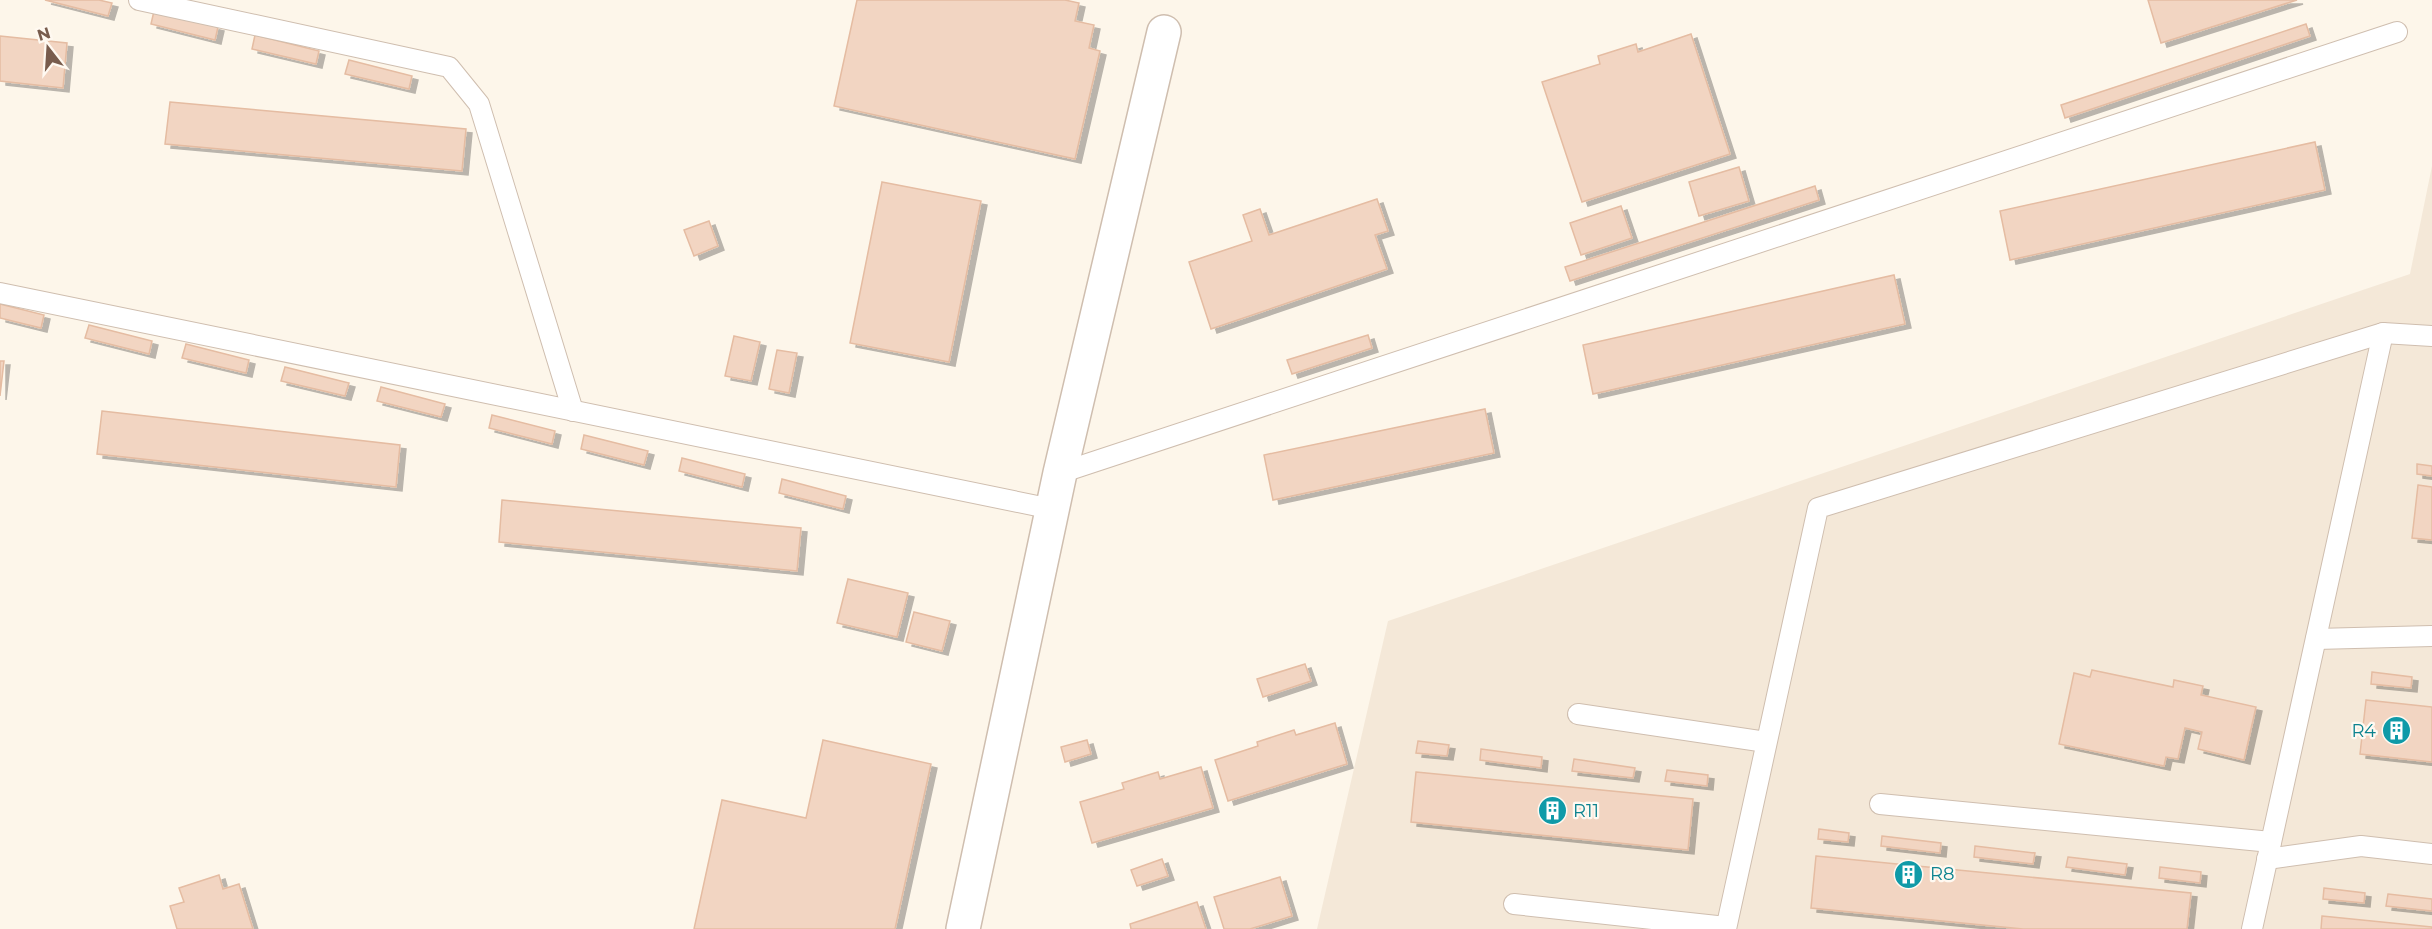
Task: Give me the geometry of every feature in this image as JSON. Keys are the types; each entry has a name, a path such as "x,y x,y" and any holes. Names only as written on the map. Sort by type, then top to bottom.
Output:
{"street":[{"path":"963,929 1060,473 1164,32"}],"lane":[{"path":"139,0 449,67 479,104 573,411"},
{"path":"1060,473 2397,32"},
{"path":"0,292 1052,509"},
{"path":"2252,929 2383,333"},
{"path":"1514,904 1726,928 1818,508 2383,333 2432,336"},
{"path":"2316,639 2432,636"},
{"path":"1578,714 1766,742"},
{"path":"1880,804 2269,850 2361,846 2432,854"}],"shaded area":[{"path":"2432,166 2432,929 1317,929 1388,621 2410,274"}],"building":[{"path":"45,0 99,0 112,3 108,16"},
{"path":"857,0 1065,0 1079,3 1075,21 1094,25 1089,48 1100,51 1075,159 834,106"},
{"path":"2148,0 2297,0 2161,43"},
{"path":"154,11 218,27 215,40 151,24"},
{"path":"2306,24 2310,36 2065,118 2061,105"},
{"path":"1691,34 1730,154 1582,202 1542,82 1600,64 1598,56 1636,44 1638,52"},
{"path":"255,35 319,51 316,64 252,49"},
{"path":"0,36 67,43 63,88 0,81"},
{"path":"349,60 412,76 409,89 345,74"},
{"path":"170,102 466,129 462,171 165,144"},
{"path":"2315,142 2325,190 2010,260 2000,211"},
{"path":"1739,167 1749,201 1699,216 1689,182"},
{"path":"882,182 981,201 949,362 850,343"},
{"path":"1815,186 1819,200 1570,281 1565,267"},
{"path":"1377,199 1388,231 1375,235 1387,269 1211,329 1189,262 1252,241 1243,215 1260,209 1269,235"},
{"path":"1621,206 1632,238 1581,255 1570,223"},
{"path":"709,221 718,246 694,256 684,230"},
{"path":"1894,275 1905,324 1593,394 1583,345"},
{"path":"0,304 44,315 41,328 0,318"},
{"path":"89,325 152,341 149,354 85,338"},
{"path":"1368,335 1372,348 1292,374 1287,360"},
{"path":"734,336 760,342 751,381 725,376"},
{"path":"186,344 249,360 246,373 182,358"},
{"path":"777,350 797,353 789,393 769,389"},
{"path":"0,361 4,361 0,396"},
{"path":"285,367 349,383 345,396 281,381"},
{"path":"381,387 445,404 441,417 377,401"},
{"path":"1485,409 1494,453 1273,500 1264,455"},
{"path":"102,411 400,445 396,487 97,454"},
{"path":"492,415 555,431 552,444 489,428"},
{"path":"584,435 648,451 644,465 581,449"},
{"path":"682,458 745,474 742,487 679,471"},
{"path":"2417,464 2432,466 2432,476 2417,474"},
{"path":"782,479 846,496 843,509 779,493"},
{"path":"2418,485 2432,487 2432,540 2412,538"},
{"path":"502,500 801,528 797,571 499,542"},
{"path":"848,579 908,593 897,637 837,623"},
{"path":"914,612 950,621 942,651 906,642"},
{"path":"1305,664 1311,681 1263,697 1257,679"},
{"path":"2092,670 2173,687 2174,680 2203,686 2201,695 2256,707 2244,760 2198,749 2202,732 2185,728 2178,759 2166,757 2164,766 2059,744 2074,673 2090,677"},
{"path":"2372,672 2412,677 2411,688 2371,684"},
{"name":"R4","path":"2366,700 2432,707 2432,762 2360,754"},
{"path":"1335,723 1347,764 1228,801 1215,760 1258,746 1257,742 1294,730 1296,735"},
{"path":"823,740 931,764 895,929 694,929 722,800 806,818"},
{"path":"1087,740 1091,754 1065,762 1061,747"},
{"path":"1418,741 1449,745 1447,756 1416,753"},
{"path":"1481,749 1542,757 1541,768 1480,760"},
{"path":"1574,759 1635,768 1633,778 1572,771"},
{"path":"1201,767 1213,808 1092,843 1080,802 1124,789 1122,783 1158,772 1160,779"},
{"path":"1667,770 1708,775 1707,786 1665,781"},
{"name":"R11","path":"1416,772 1693,799 1688,850 1411,822"},
{"path":"1819,829 1849,833 1848,842 1818,839"},
{"path":"1882,836 1941,843 1940,853 1881,846"},
{"path":"1975,846 2035,853 2033,864 1974,857"},
{"name":"R8","path":"1816,856 2191,893 2187,929 2023,929 1811,908"},
{"path":"2068,857 2127,864 2125,875 2066,867"},
{"path":"1162,859 1168,876 1137,886 1131,870"},
{"path":"2160,867 2201,872 2200,883 2159,878"},
{"path":"219,875 223,889 239,884 253,929 177,929 170,906 184,902 179,888"},
{"path":"1280,877 1292,916 1250,929 1224,929 1214,897"},
{"path":"2324,888 2365,893 2364,903 2323,899"},
{"path":"2388,894 2432,899 2432,911 2386,906"},
{"path":"1197,902 1206,929 1131,929 1130,924"},
{"path":"2322,916 2432,927 2432,929 2321,929"}],"place":[{"name":"R4","path":"2397,731"},
{"name":"R11","path":"1552,811"},
{"name":"R8","path":"1909,874"}]}
